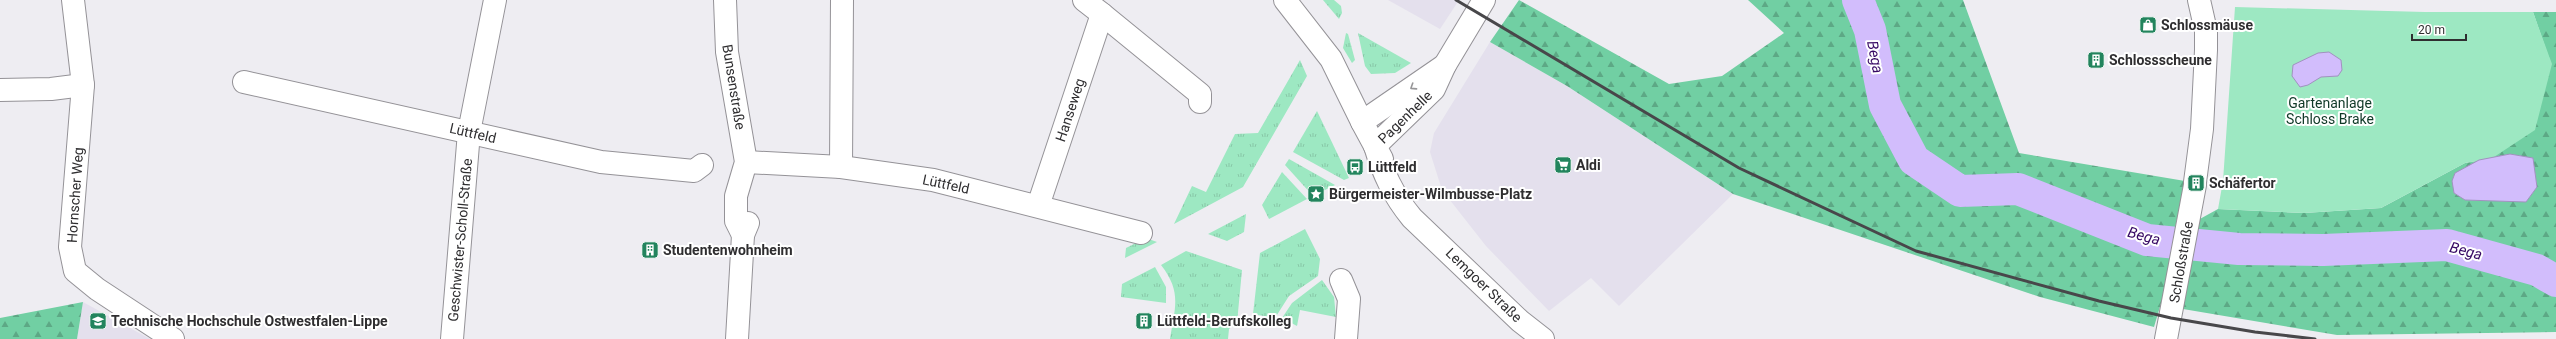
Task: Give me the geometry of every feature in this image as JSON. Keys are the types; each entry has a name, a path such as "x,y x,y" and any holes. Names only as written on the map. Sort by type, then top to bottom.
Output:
{"street":[{"name":"Hornscher Weg","path":"73,0 83,85 70,247 75,271 97,289 173,339"},
{"name":"Geschwister-Scholl-Straße","path":"452,339 469,132 495,0"},
{"name":"Bunsenstraße","path":"725,0 727,52 745,167 750,188 749,221 743,235 737,339"},
{"path":"841,167 842,0"},
{"path":"1084,0 1200,94 1200,102"},
{"name":"Lemgoer Straße","path":"1285,0 1331,59 1375,146 1384,177 1400,203 1412,218 1427,230 1471,275 1543,339"},
{"name":"Pagenhelle","path":"1375,146 1434,89 1445,65 1484,0"},
{"name":"Schloßstraße","path":"2166,339 2180,274 2202,129 2206,31 2199,0"},
{"name":"Hanseweg","path":"1038,206 1102,14"},
{"name":"Pagenhelle","path":"1362,122 1445,65"},
{"name":"Lüttfeld","path":"244,82 601,162 694,171 702,165"},
{"path":"0,90 52,89 83,85"},
{"name":"Lüttfeld","path":"745,167 841,167 933,180 1141,233"},
{"path":"1341,280 1349,299 1346,339"}],"shaded area":[{"path":"1388,0 1459,0 1440,29"},
{"path":"1490,42 1567,86 1733,194 1619,306 1591,278 1549,311 1486,246 1442,190 1430,152 1434,133"},
{"path":"2329,52 2341,60 2342,70 2338,76 2321,77 2308,85 2300,87 2292,76 2293,65 2318,53"},
{"path":"2510,154 2533,158 2537,187 2526,202 2465,200 2454,193 2452,181 2455,173 2479,160"},
{"name":"Technische Hochschule Ostwestfalen-Lippe","path":"83,302 150,339 77,339"}],"green space":[{"path":"1323,0 1334,0 1341,6 1342,13 1339,19"},
{"path":"1519,0 1669,84 1722,76 1784,33 1748,0 1963,0 2019,153 2185,181 2175,228 2172,266 2154,327 2040,297 1733,194 1567,86 1490,42"},
{"name":"Gartenanlage Schloss Brake","path":"2235,7 2425,12 2533,12 2552,64 2535,130 2494,157 2510,154 2533,158 2537,187 2526,202 2465,200 2454,193 2454,179 2459,172 2477,161 2465,163 2381,208 2304,213 2218,209 2223,181"},
{"path":"2533,12 2556,12 2556,332 2337,335 2183,309 2198,220 2218,209 2304,213 2381,208 2465,163 2493,158 2551,64"},
{"path":"1346,33 1348,34 1355,60 1352,63 1343,48"},
{"path":"1358,33 1411,63 1395,73 1371,74 1365,66"},
{"path":"1300,60 1307,76 1243,187 1174,224 1192,186 1206,192 1235,134 1258,133"},
{"path":"1317,111 1349,178 1344,180 1293,152"},
{"path":"1289,159 1335,185 1313,196 1285,165"},
{"path":"1282,172 1307,199 1269,219 1262,205"},
{"path":"1246,214 1244,232 1227,241 1208,234"},
{"path":"1305,229 1320,259 1318,276 1289,296 1275,318 1253,314 1260,253"},
{"path":"1146,238 1157,242 1125,258 1126,248"},
{"path":"1186,251 1242,270 1237,323 1229,329 1228,339 1170,339 1175,300 1172,283 1161,265"},
{"path":"1155,267 1166,287 1166,303 1121,297 1122,284"},
{"path":"1322,280 1334,297 1336,317 1300,310 1297,326 1282,318 1292,303"},
{"path":"83,302 77,339 0,339 0,318"}],"waterway":[{"name":"Bega","path":"1858,0 1870,30 1885,105 1914,160 1960,191 2018,189 2147,240 2239,249 2323,250 2447,245 2537,270 2556,281"}],"railway":[{"path":"1456,0 1739,168 1916,251 2099,301 2171,318 2255,332 2315,339"}],"place":[{"name":"Schlossmäuse","path":"2148,25"},
{"name":"Schlossscheune","path":"2096,60"},
{"name":"Aldi","path":"1563,165"},
{"name":"Lüttfeld","path":"1355,167"},
{"name":"Schäfertor","path":"2196,183"},
{"name":"Bürgermeister-Wilmbusse-Platz","path":"1316,194"},
{"name":"Studentenwohnheim","path":"650,250"},
{"name":"Technische Hochschule Ostwestfalen-Lippe","path":"98,321"},
{"name":"Lüttfeld-Berufskolleg","path":"1144,321"}]}
